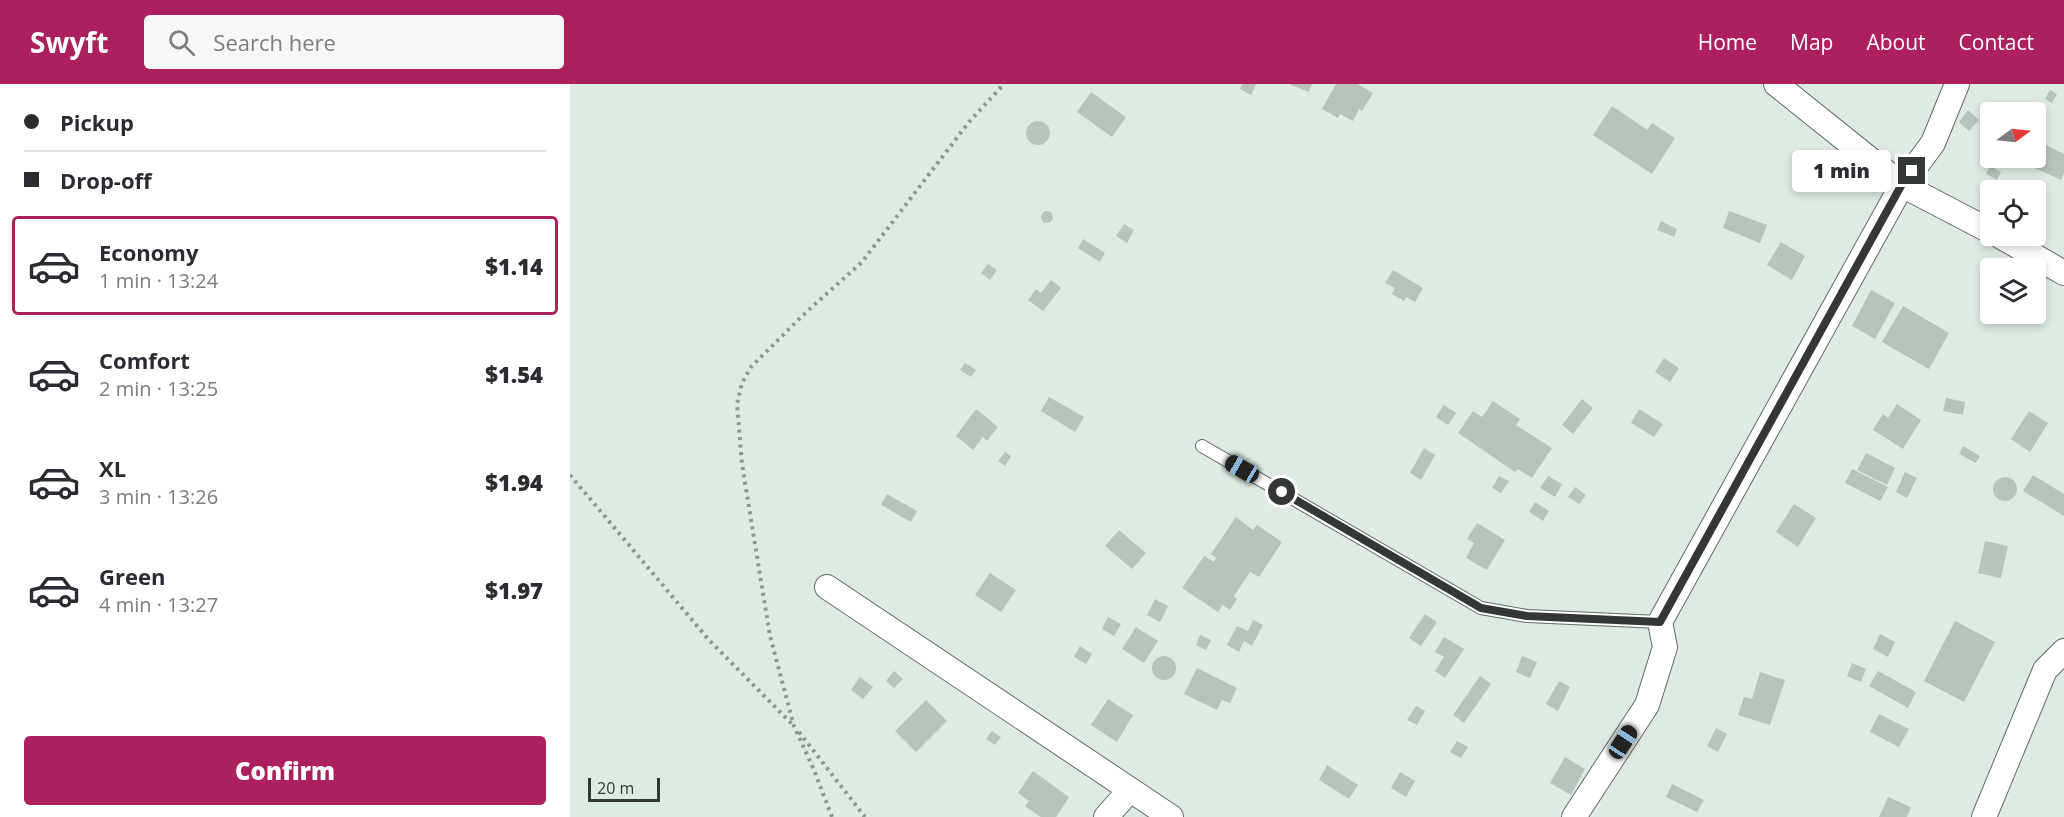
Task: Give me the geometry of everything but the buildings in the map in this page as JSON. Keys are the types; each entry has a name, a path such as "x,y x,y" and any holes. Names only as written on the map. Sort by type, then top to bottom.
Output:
{"street":[{"path":"1776,84 1902,184 1980,226"},
{"path":"1574,817 1647,705 1665,646 1660,622 1902,184 1933,143 1958,84"},
{"path":"2017,246 2064,273"},
{"path":"827,587 1172,817"},
{"path":"1984,817 2045,670 2064,651"},
{"path":"1106,817 1130,791"}],"lane":[{"path":"1202,446 1481,608 1527,616 1660,622"}],"path":[{"path":"832,817 794,726 770,636 742,464 737,404 742,383 751,367 802,316 862,262 969,122 1004,84"},
{"path":"570,475 709,640 794,726 865,817"}],"route":[{"path":"1282,492 1481,608 1527,616 1660,622 1902,184 1912,171"}]}
